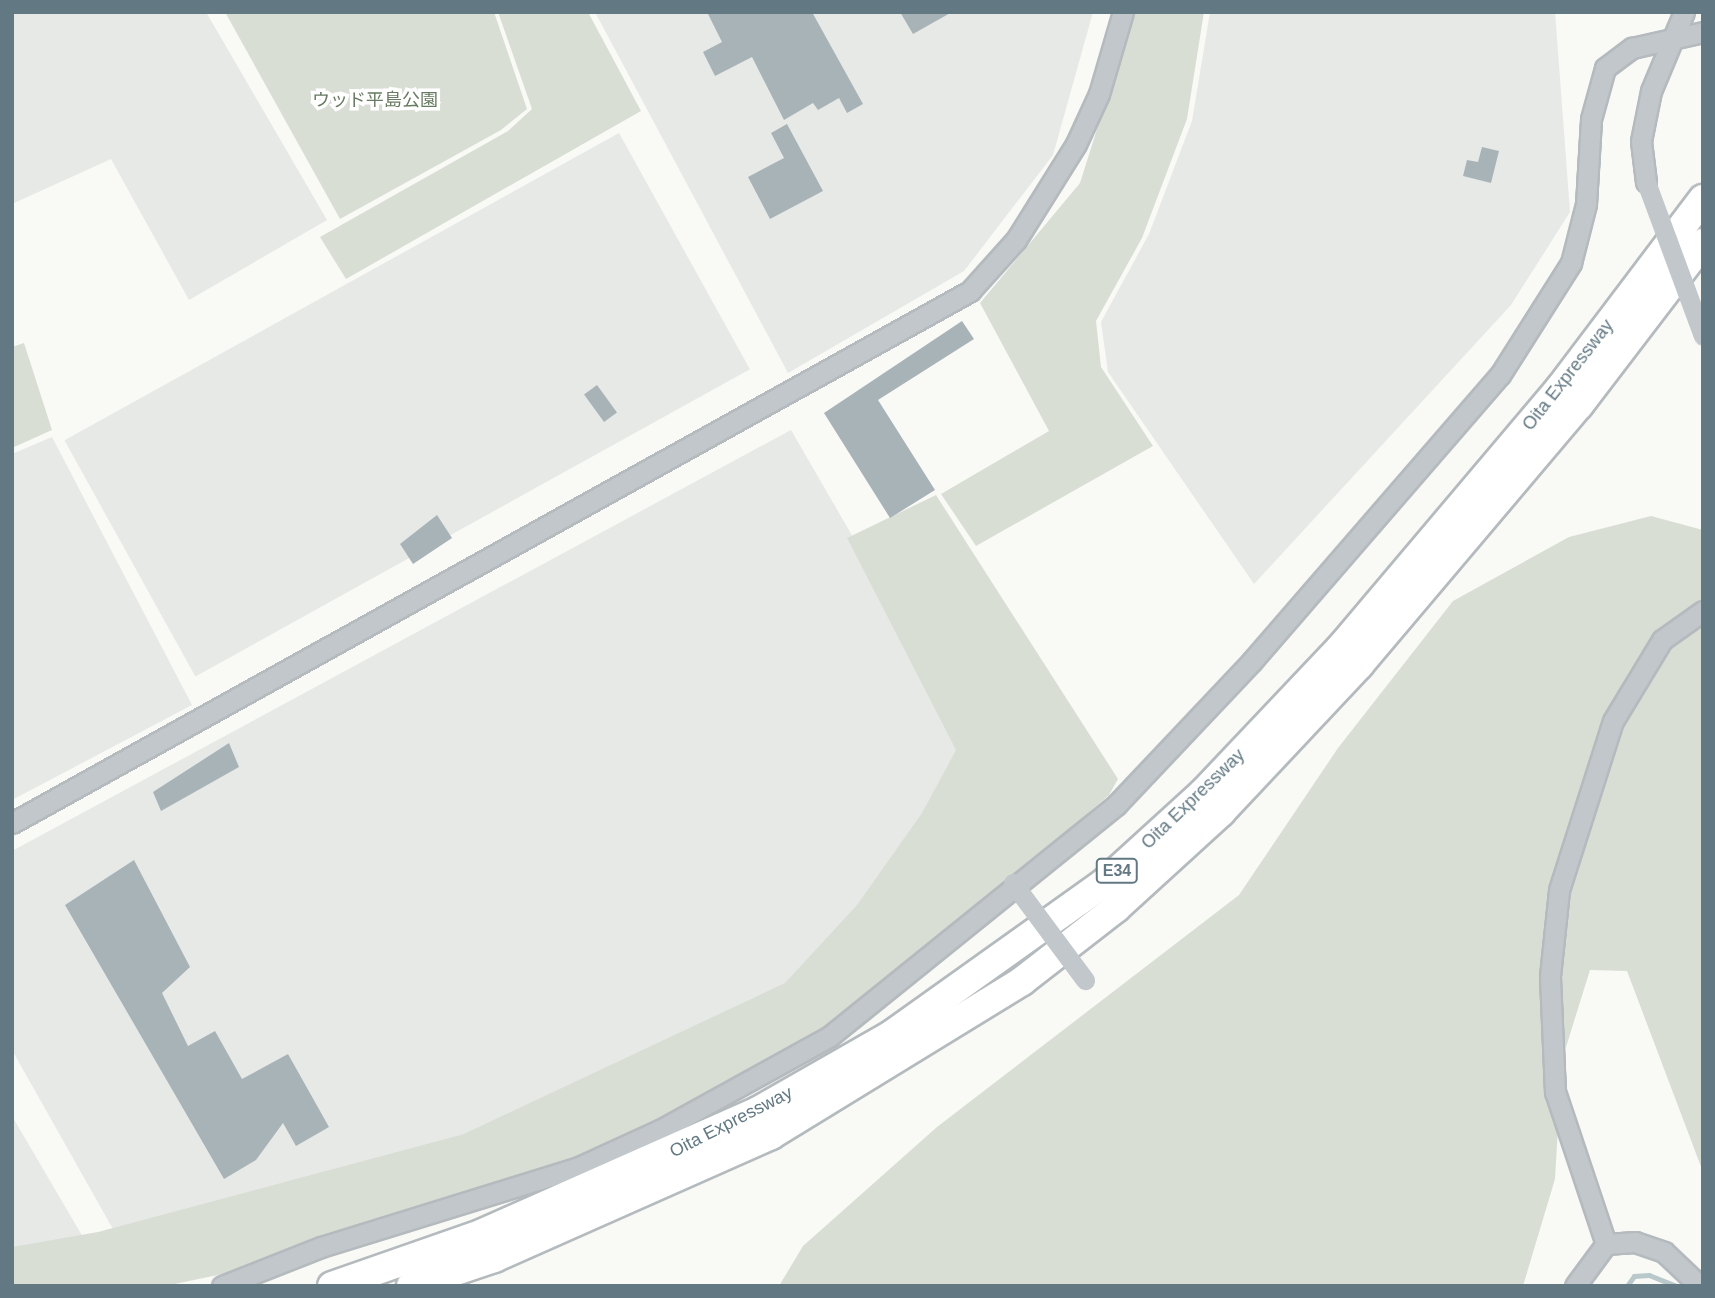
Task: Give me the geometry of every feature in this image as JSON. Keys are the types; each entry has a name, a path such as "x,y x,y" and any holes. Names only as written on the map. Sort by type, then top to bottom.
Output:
{"highway":[{"name":"Oita Expressway","path":"332,1286 483,1233 758,1111 891,1035 1103,884 1203,793 1342,646 1560,388 1703,199"},
{"name":"Oita Expressway","path":"411,1286 494,1258 771,1135 968,1016 1116,908 1222,812 1359,665 1579,405 1703,243"}],"street":[{"path":"12,823 970,291 1016,240 1076,144 1099,94 1123,12"},
{"path":"1684,12 1671,36 1641,141 1646,182 1703,336"},
{"path":"222,1286 321,1247 579,1167 660,1130 830,1036 1013,883 1116,805 1174,746 1468,416 1571,263 1586,204 1591,119 1605,68 1632,48 1671,36 1703,32"},
{"path":"1606,1244 1555,1092 1550,976 1559,890 1613,721 1662,640 1703,611"},
{"path":"1013,883 1085,980"},
{"path":"1575,1286 1606,1244 1635,1242 1664,1252 1700,1286"}],"shaded area":[{"path":"12,12 206,12 327,220 189,300 111,159 12,204"},
{"path":"595,12 1093,12 1053,155 964,271 788,373"},
{"path":"1210,12 1555,12 1570,212 1511,305 1254,584 1108,372 1101,322 1149,234 1192,121"},
{"path":"619,133 750,369 195,677 64,440"},
{"path":"791,430 986,767 805,997 517,1134 122,1245 12,1050 12,851"},
{"path":"52,437 192,705 12,800 12,454"},
{"path":"12,1116 87,1244 12,1255"}],"green space":[{"name":"ウッド平島公園","path":"225,12 494,12 527,109 501,130 340,219"},
{"path":"498,12 588,12 641,111 346,279 320,237 508,131 532,109"},
{"path":"1134,12 1204,12 1187,119 1142,238 1096,321 1101,367 1153,446 976,546 941,494 1049,431 980,303 1080,183"},
{"path":"24,343 52,430 12,448 12,347"},
{"path":"936,495 1118,779 1109,795 861,1008 686,1108 580,1156 237,1271 165,1286 12,1286 12,1247 98,1232 464,1134 785,983 857,905 922,813 956,750 847,538"},
{"path":"1651,516 1703,530 1703,1172 1627,971 1590,970 1562,1060 1555,1179 1523,1286 779,1286 803,1246 937,1127 1239,895 1338,748 1453,601 1569,537"}],"building":[{"path":"707,12 812,12 863,104 847,113 839,98 818,110 813,103 784,120 752,57 715,76 703,52 722,42"},
{"path":"900,12 952,12 913,34"},
{"path":"787,124 823,191 770,219 748,177 784,158 771,133"},
{"path":"1482,147 1499,151 1491,183 1463,176 1467,160 1478,162"},
{"path":"962,321 974,339 878,400 935,490 890,518 824,413"},
{"path":"597,385 617,413 604,422 584,394"},
{"path":"437,515 452,538 413,564 400,544"},
{"path":"229,743 239,767 161,811 153,792"},
{"path":"134,860 190,967 162,993 188,1046 215,1031 242,1079 288,1054 329,1127 296,1146 283,1123 256,1160 224,1179 65,905"}],"waterway":[{"path":"1627,1286 1634,1276 1649,1275 1676,1286"}]}
